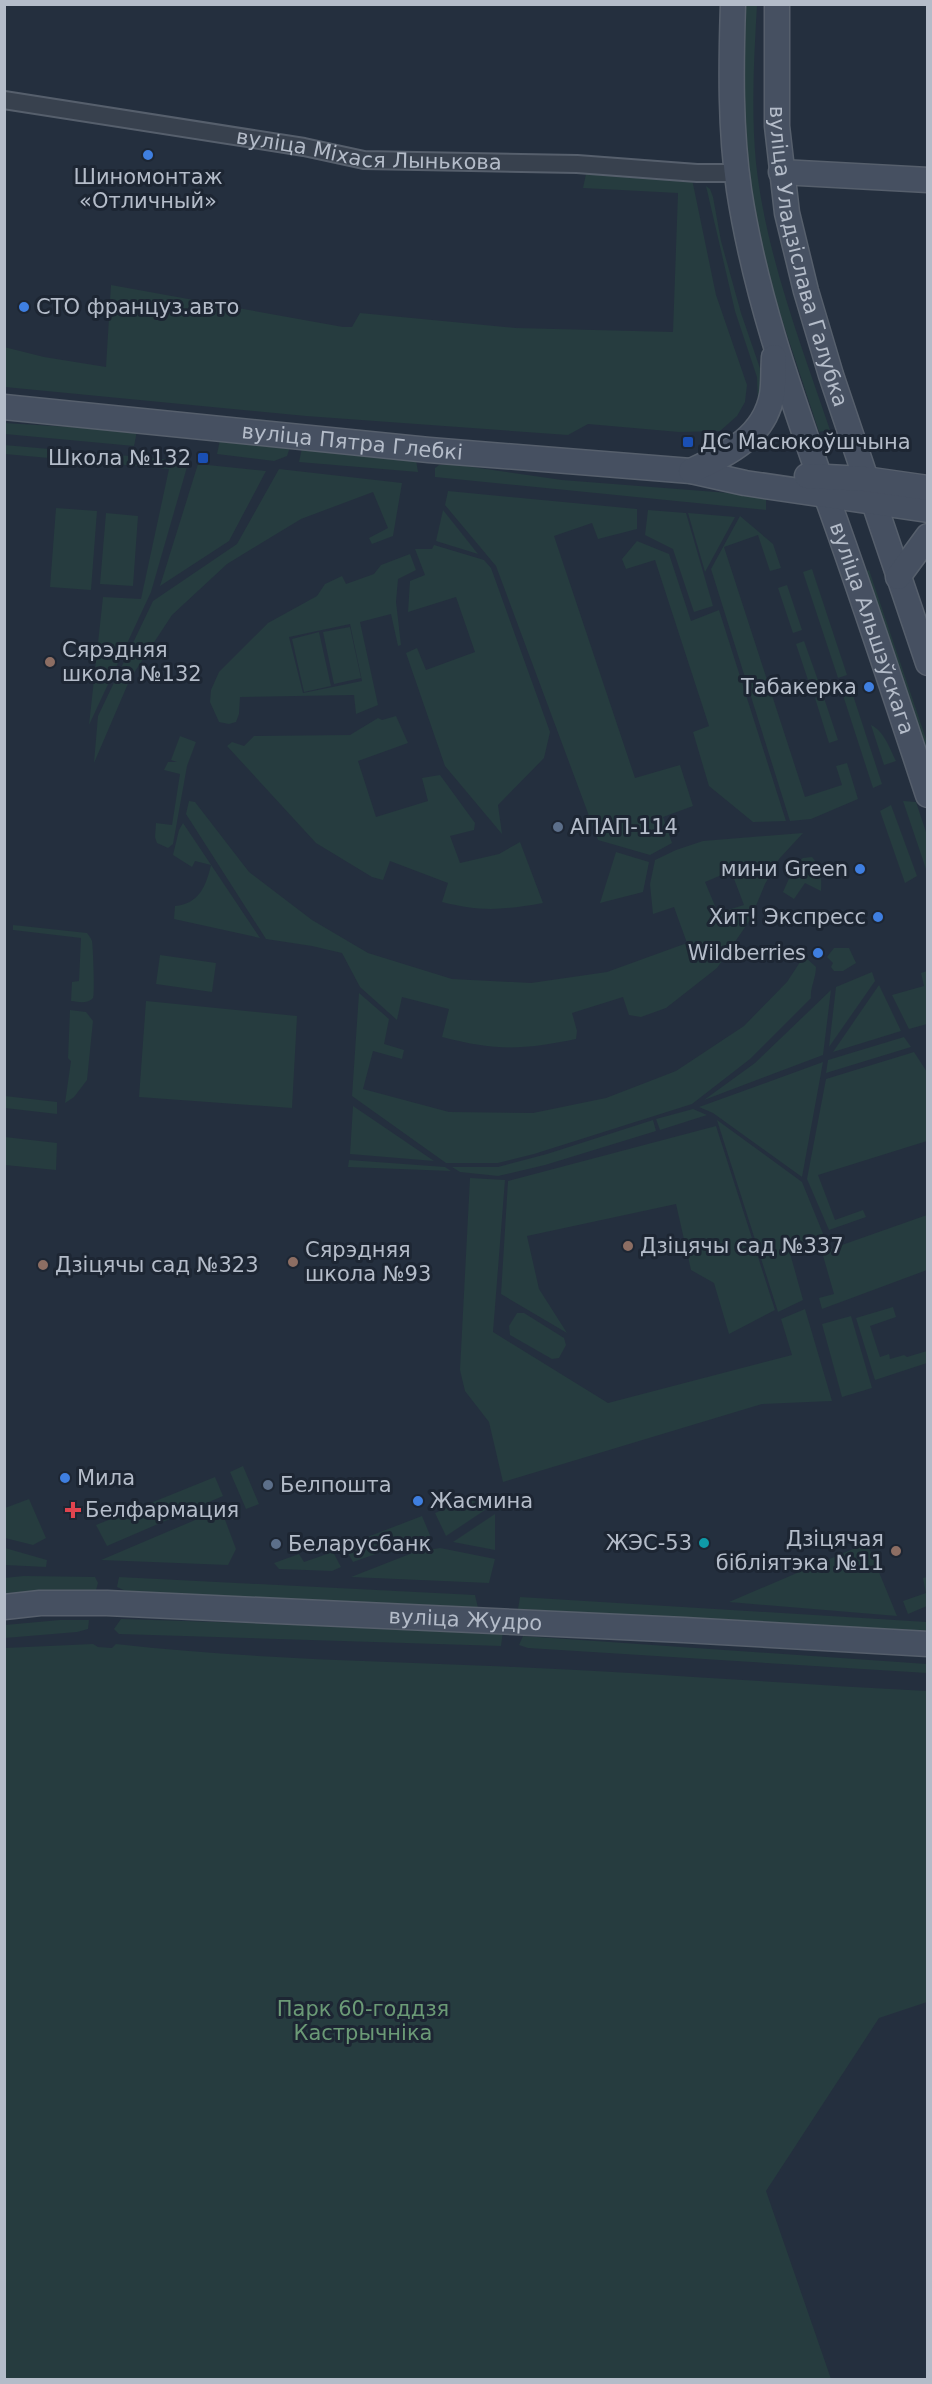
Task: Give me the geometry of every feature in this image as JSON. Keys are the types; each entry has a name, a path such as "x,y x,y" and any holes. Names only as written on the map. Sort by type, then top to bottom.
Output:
{"main road":[{"name":"вуліца Уладзіслава Галубка","path":"733,4 732,99 737,173 745,223 775,343 823,486"},
{"name":"вуліца Уладзіслава Галубка","path":"777,4 776,98 781,172 787,213 806,291 873,503"},
{"path":"781,172 927,180"},
{"path":"696,472 731,453 759,427 772,396 775,343"},
{"name":"вуліца Пятра Глебкі","path":"4,407 429,450 696,472 745,483 823,486 865,479 927,488"},
{"name":"вуліца Пятра Глебкі","path":"823,486 873,503 927,510"},
{"name":"вуліца Альшэўскага","path":"823,486 927,795"},
{"name":"вуліца Альшэўскага","path":"873,503 927,663"},
{"path":"898,577 927,536"},
{"name":"вуліца Жудро","path":"4,1607 40,1603 107,1603 684,1630 927,1644"}],"street":[{"name":"вуліца Міхася Лынькова","path":"4,100 304,147 364,160 578,164 737,173"}],"green space":[{"path":"744,5 757,5 754,143 761,197 786,299 830,430 819,432 763,262 751,211 740,111"},
{"path":"586,174 692,179 716,295 747,385 745,402 737,416 720,431 679,432 588,424 568,435 306,416 5,387 4,347 44,357 106,367 111,285 343,327 352,327 360,313 516,328 673,332 678,193 583,188"},
{"path":"706,186 713,197 721,241 741,313 765,383 758,402 757,377 735,311"},
{"path":"4,423 137,431 134,446 5,434"},
{"path":"220,440 290,447 287,456 274,461 217,454"},
{"path":"4,445 186,461 187,467 151,592 89,725 103,597 141,599 169,469 5,454"},
{"path":"302,448 416,460 418,472 299,462"},
{"path":"198,464 266,471 229,541 160,586"},
{"path":"452,464 562,480 766,496 766,510 435,477 435,468 439,465"},
{"path":"279,469 402,483 393,536 372,544 369,538 388,528 373,492 301,519 227,564 172,615 130,679 94,763 98,716 153,601 237,544"},
{"path":"448,491 637,509 637,529 598,539 592,523 554,536 635,778 680,765 693,806 663,817 672,843 650,855 598,840 496,566 445,505"},
{"path":"56,508 97,511 91,590 50,587"},
{"path":"443,510 478,554 436,541"},
{"path":"648,510 686,513 713,606 694,612 673,549 645,535"},
{"path":"106,513 138,516 133,586 100,584"},
{"path":"688,513 735,517 705,572"},
{"path":"740,516 773,544 781,568 770,571 758,535 724,547 805,797 842,785 836,766 847,763 858,799 811,819 790,821 711,569"},
{"path":"637,541 669,554 691,621 719,610 786,821 753,822 709,786 693,732 709,726 655,560 626,569 622,559"},
{"path":"434,545 484,560 491,568 550,732 544,758 498,805 502,834 445,766 406,653 417,648 426,670 475,652 456,597 408,612 410,581 425,575 415,549 432,549"},
{"path":"410,554 416,570 398,579 396,602 401,645 398,646 391,614 360,622 378,705 356,714 354,695 240,697 236,722 229,724 219,722 210,702 211,690 219,672 268,623 317,596 325,584 342,576 346,584 374,574 381,565","holes":["350,624 362,681 303,693 289,637"]},
{"path":"812,569 847,675 838,678 803,572"},
{"path":"869,570 927,742 927,747 924,748 863,572"},
{"path":"787,585 802,630 793,633 778,588"},
{"path":"350,627 361,678 334,684 323,632"},
{"path":"319,632 331,686 304,692 292,639"},
{"path":"804,641 820,686 811,689 796,644"},
{"path":"849,683 882,784 873,788 840,686"},
{"path":"823,695 838,740 829,743 815,698"},
{"path":"396,716 408,743 358,761 376,817 428,801 422,778 440,775 475,823 474,830 450,836 460,863 499,854 520,842 543,903 492,909 442,902 448,883 390,861 383,880 372,877 316,843 227,746 232,742 244,746 254,736 350,735 378,718 382,720"},
{"path":"871,725 883,736 896,761 884,765"},
{"path":"180,736 196,742 187,766 173,844 168,848 157,843 156,823 172,825 180,774 164,770 168,762 177,762 171,760"},
{"path":"189,801 195,802 249,872 312,920 368,953 452,979 531,983 607,972 687,943 674,907 653,914 650,884 655,860 703,841 803,833 779,859 765,884 750,920 717,968 666,1008 641,1017 629,1015 623,997 572,1013 577,1031 576,1039 524,1047 494,1047 442,1037 449,1009 402,997 397,1020 360,987 342,953 266,939 186,814","holes":["731,871 744,905 718,913 705,882"]},
{"path":"903,801 916,802 927,835 927,872"},
{"path":"891,805 917,876 905,883 880,811"},
{"path":"183,823 260,938 174,919 175,906 190,902 200,893 211,865 195,861 192,867 173,855"},
{"path":"616,852 649,862 643,892 600,903"},
{"path":"812,857 820,873 821,891 805,883 794,899 783,892 795,865 803,858"},
{"path":"13,925 87,933 92,940 93,998 86,1002 71,1001 72,982 79,981 81,938 13,930"},
{"path":"834,948 849,948 856,963 843,971 834,971 831,967 833,963 827,957"},
{"path":"160,955 216,963 212,992 156,984"},
{"path":"804,956 816,967 811,998 750,1059 692,1104 534,1154 498,1163 446,1163 352,1096 359,993 389,1019 384,1044 404,1050 402,1059 373,1051 363,1089 449,1112 533,1113 606,1098 676,1071 744,1026 787,982"},
{"path":"927,971 927,1024 909,1029 892,995 924,986 921,973"},
{"path":"872,972 875,981 829,1047 836,987"},
{"path":"879,985 901,1031 833,1052"},
{"path":"831,990 823,1055 704,1100 755,1063"},
{"path":"146,1001 297,1016 292,1108 139,1097"},
{"path":"70,1010 86,1012 93,1021 87,1080 74,1097 65,1103 71,1061 68,1058"},
{"path":"904,1037 911,1047 826,1073 828,1060"},
{"path":"914,1052 927,1072 927,1141 818,1175 835,1220 863,1210 866,1217 829,1230 807,1179 826,1079"},
{"path":"823,1062 802,1177 713,1113 699,1107"},
{"path":"5,1096 57,1102 57,1114 5,1108"},
{"path":"353,1106 434,1161 350,1154"},
{"path":"693,1109 707,1115 660,1130 656,1119"},
{"path":"653,1120 656,1131 545,1165 498,1176 460,1172 452,1167 498,1167"},
{"path":"717,1120 802,1182 824,1236 788,1246 803,1300 778,1312"},
{"path":"716,1126 775,1310 729,1334 714,1283 691,1270 676,1204 527,1236 539,1289 567,1333 501,1294 508,1181"},
{"path":"5,1137 57,1143 56,1170 5,1165"},
{"path":"349,1160 445,1167 451,1171 348,1167"},
{"path":"470,1178 505,1180 493,1332 608,1403 792,1355 781,1319 805,1309 832,1401 762,1404 503,1482 489,1422 465,1391 460,1370"},
{"path":"927,1215 927,1270 822,1309 819,1298 834,1294 822,1252"},
{"path":"893,1307 896,1317 870,1326 880,1357 889,1354 890,1359 904,1355 907,1357 927,1351 927,1363 875,1380 856,1318"},
{"path":"517,1313 524,1313 564,1338 566,1345 559,1358 552,1359 510,1335 509,1326"},
{"path":"851,1316 872,1388 842,1397 822,1324"},
{"path":"243,1466 259,1504 246,1509 230,1472"},
{"path":"215,1477 223,1496 107,1546 96,1525"},
{"path":"477,1495 485,1510 446,1536 435,1513"},
{"path":"29,1499 46,1538 33,1545 5,1538 5,1508"},
{"path":"221,1509 236,1549 228,1565 101,1560"},
{"path":"495,1514 495,1550 453,1542"},
{"path":"422,1516 432,1540 410,1542 353,1562 344,1546"},
{"path":"867,1543 897,1616 729,1602"},
{"path":"5,1548 47,1560 46,1567 5,1565"},
{"path":"440,1548 495,1559 489,1583 351,1577 415,1552"},
{"path":"333,1552 341,1567 332,1571 279,1569 274,1563 299,1554 304,1562"},
{"path":"95,1577 98,1583 96,1590 5,1593 4,1578"},
{"path":"119,1577 475,1595 478,1608 128,1592 117,1587"},
{"path":"927,1577 927,1606 908,1614 903,1601 926,1593 923,1578"},
{"path":"520,1597 927,1622 927,1634 518,1609"},
{"path":"121,1619 503,1631 501,1646 119,1634 114,1629"},
{"path":"89,1620 88,1629 5,1638 5,1625"},
{"path":"523,1636 927,1664 927,1673 528,1648 519,1645"},
{"name":"Парк 60-годдзя Кастрычніка","path":"93,1644 98,1647 112,1648 116,1644 265,1656 566,1669 927,1691 927,2002 879,2018 766,2191 831,2379 5,2379 5,1648"}],"place":[{"name":"Шиномонтаж «Отличный»","path":"148,155"},
{"name":"СТО француз.авто","path":"24,307"},
{"name":"ДС Масюкоўшчына","path":"688,442"},
{"name":"Школа №132","path":"203,458"},
{"name":"Сярэдняя школа №132","path":"50,662"},
{"name":"Табакерка","path":"869,687"},
{"name":"АПАП-114","path":"558,827"},
{"name":"мини Green","path":"860,869"},
{"name":"Хит! Экспресс","path":"878,917"},
{"name":"Wildberries","path":"818,953"},
{"name":"Дзіцячы сад №337","path":"628,1246"},
{"name":"Сярэдняя школа №93","path":"293,1262"},
{"name":"Дзіцячы сад №323","path":"43,1265"},
{"name":"Мила","path":"65,1478"},
{"name":"Белпошта","path":"268,1485"},
{"name":"Жасмина","path":"418,1501"},
{"name":"Белфармация","path":"73,1510"},
{"name":"ЖЭС-53","path":"704,1543"},
{"name":"Беларусбанк","path":"276,1544"},
{"name":"Дзіцячая бібліятэка №11","path":"896,1551"}]}
